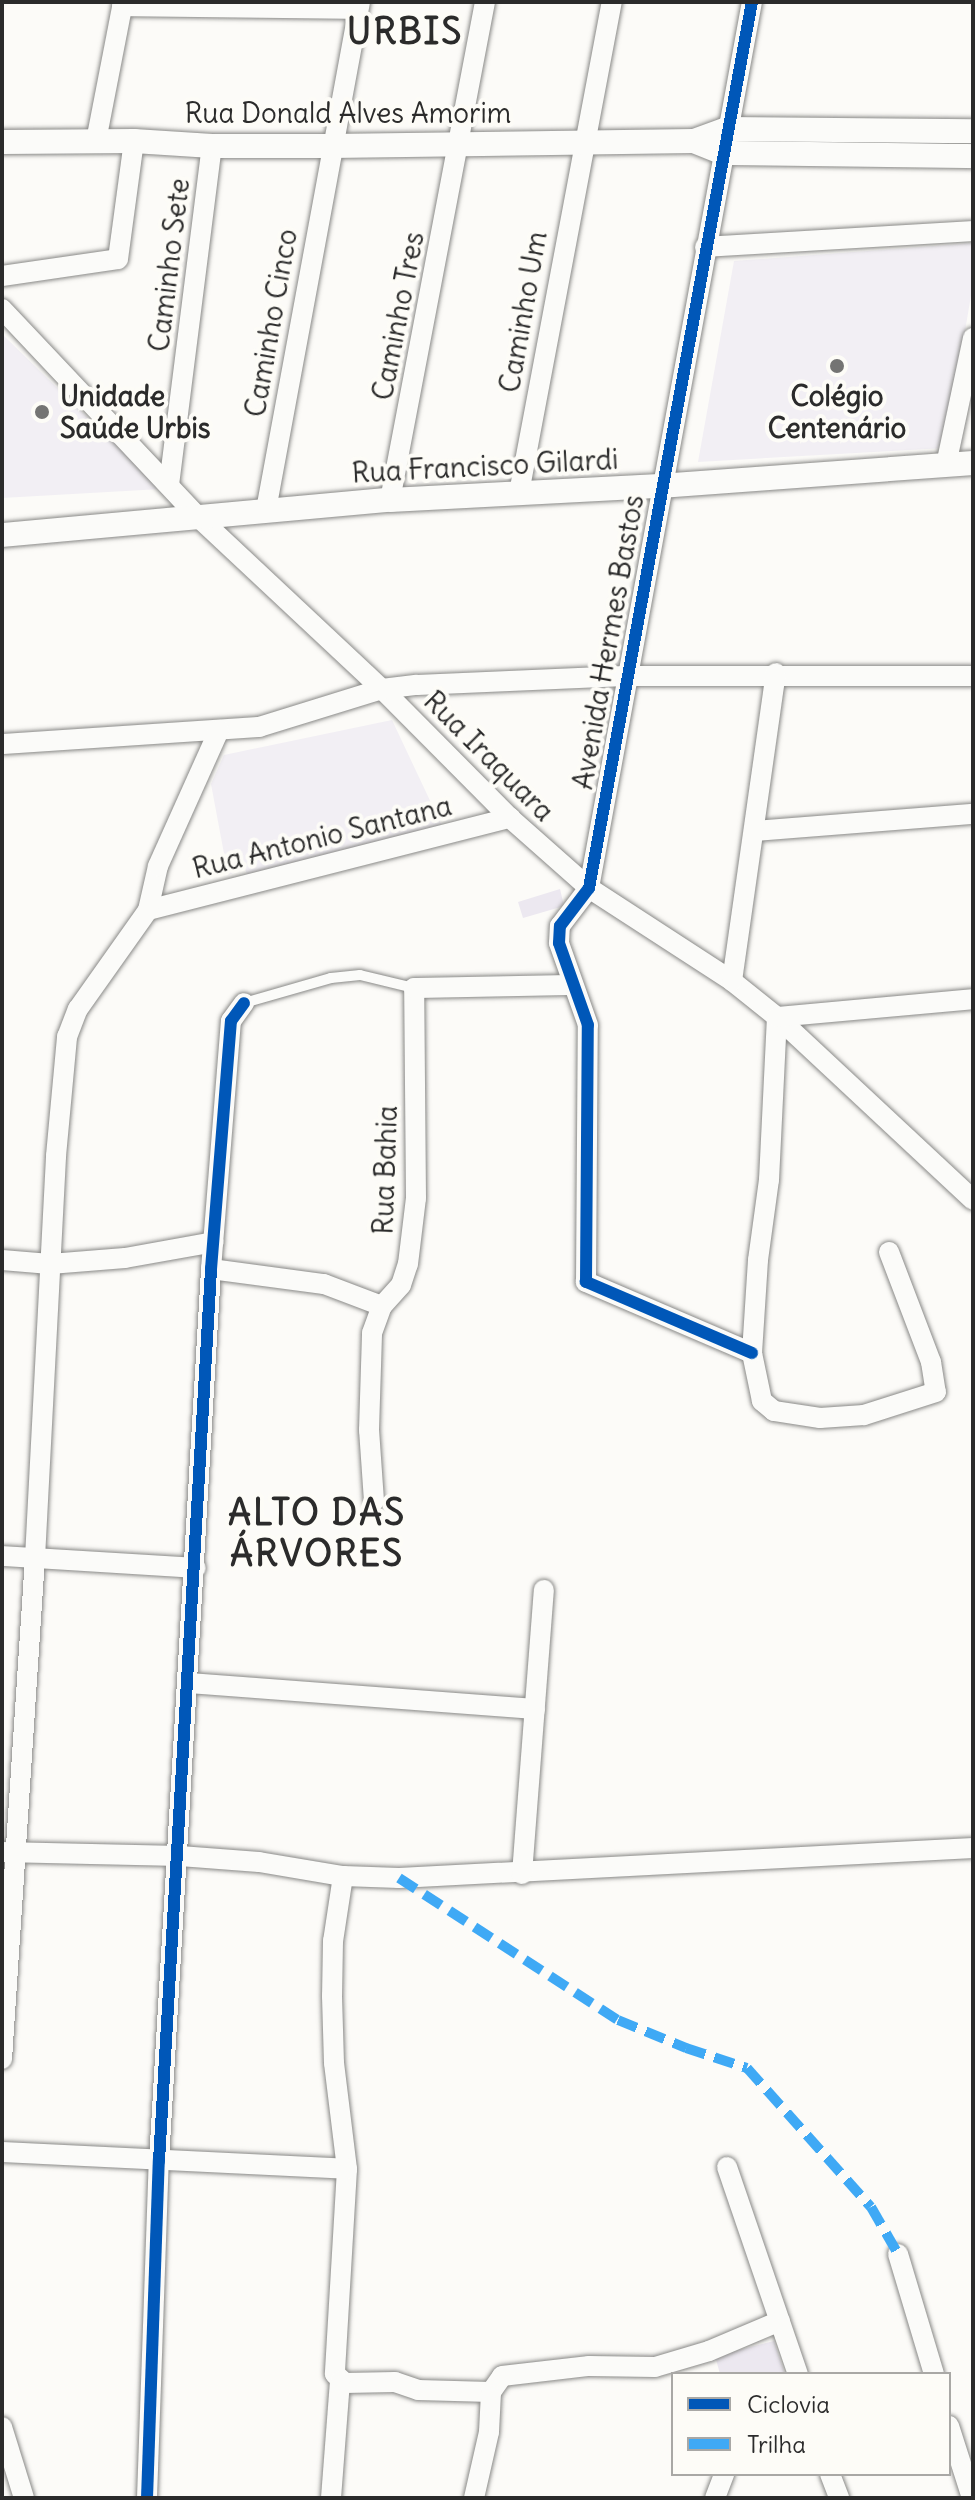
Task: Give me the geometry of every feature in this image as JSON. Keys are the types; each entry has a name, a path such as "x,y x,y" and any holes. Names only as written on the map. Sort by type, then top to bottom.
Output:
{"street":[{"name":"Caminho Tres","path":"390,500 461,143 485,2"},
{"name":"Caminho Um","path":"519,493 612,2"},
{"name":"Avenida Hermes Bastos","path":"752,2 625,676 589,888 560,926 559,943 588,1025 586,1282 752,1353"},
{"path":"96,141 123,4 359,5"},
{"name":"Caminho Cinco","path":"266,510 359,5"},
{"path":"833,130 834,155"},
{"path":"725,141 833,130 973,131"},
{"name":"Rua Donald Alves Amorim","path":"2,142 134,141 212,146 331,146 725,141"},
{"path":"2,276 118,259 134,141"},
{"path":"725,141 834,155 973,156"},
{"name":"Caminho Sete","path":"169,485 212,146"},
{"path":"705,247 973,231"},
{"name":"Rua Iraquara","path":"2,309 197,516 382,689 510,818 589,888 732,981 777,1017 973,1200"},
{"path":"946,465 973,338"},
{"name":"Rua Francisco Gilardi","path":"2,535 390,500 660,486 973,463"},
{"path":"732,981 776,673"},
{"path":"2,744 259,727 382,689 625,676 776,673 973,676"},
{"path":"2,2059 8,1853 35,1558 50,1264 67,1037 78,1009 148,910 158,866 219,730"},
{"path":"755,831 973,814"},
{"name":"Rua Antonio Santana","path":"148,910 510,818"},
{"path":"414,988 572,985"},
{"name":"Rua Bahia","path":"374,1501 368,1371 372,1333 382,1306 401,1285 413,1234 416,1198 414,988"},
{"path":"889,1252 931,1362 936,1392 864,1415 820,1418 774,1411 762,1401 752,1353 758,1260 769,1180 777,1017 973,999"},
{"path":"147,2498 159,2161 180,1856 211,1269 231,1021 244,1003"},
{"path":"2,1260 50,1264 125,1258 214,1242"},
{"path":"211,1269 324,1284 382,1306"},
{"path":"2,1556 196,1568"},
{"path":"522,1874 544,1590"},
{"path":"189,1683 535,1709"},
{"path":"8,1853 180,1856 259,1862 343,1876 399,1878 522,1874 973,1848"},
{"path":"331,2498 340,2381 334,2368 347,2169 334,2063 332,1996 333,1941 343,1876"},
{"path":"2,2152 347,2169"},
{"path":"727,2167 797,2372"},
{"path":"898,2254 933,2372"},
{"path":"474,2498 489,2432 491,2392 498,2380 509,2373 589,2366 655,2367 709,2351 780,2321"},
{"path":"340,2381 395,2382 418,2390 491,2392"},
{"path":"2,2427 24,2498"},
{"path":"951,2432 972,2498"},
{"path":"715,2498 723,2476"},
{"path":"831,2476 839,2498"}],"lane":[{"path":"244,1003 331,978 360,975 414,988"}],"shaded area":[{"name":"Colégio Centenário","path":"973,243 973,284 945,448 698,462 734,261"},
{"name":"Unidade Saúde Urbis","path":"2,334 161,489 2,498"},
{"path":"392,720 442,826 248,878 245,868 228,875 211,784 224,755"}],"building":[{"path":"560,889 564,906 523,918 518,902"},
{"path":"774,2341 784,2372 719,2372 715,2356"}],"marked path":[{"path":"399,1878 618,2020 686,2048 747,2068 871,2207 898,2254"}],"cycle path":[{"path":"752,2 589,888 560,926 559,943 588,1025 586,1282 752,1353"},
{"path":"147,2498 159,2161 211,1269 231,1021 244,1003"}],"place":[{"name":"Colégio Centenário","path":"837,366"},
{"name":"Unidade Saúde Urbis","path":"42,412"}],"district":[{"name":"URBIS","path":"405,32"},
{"name":"ALTO DAS ÁRVORES","path":"317,1532"}]}
